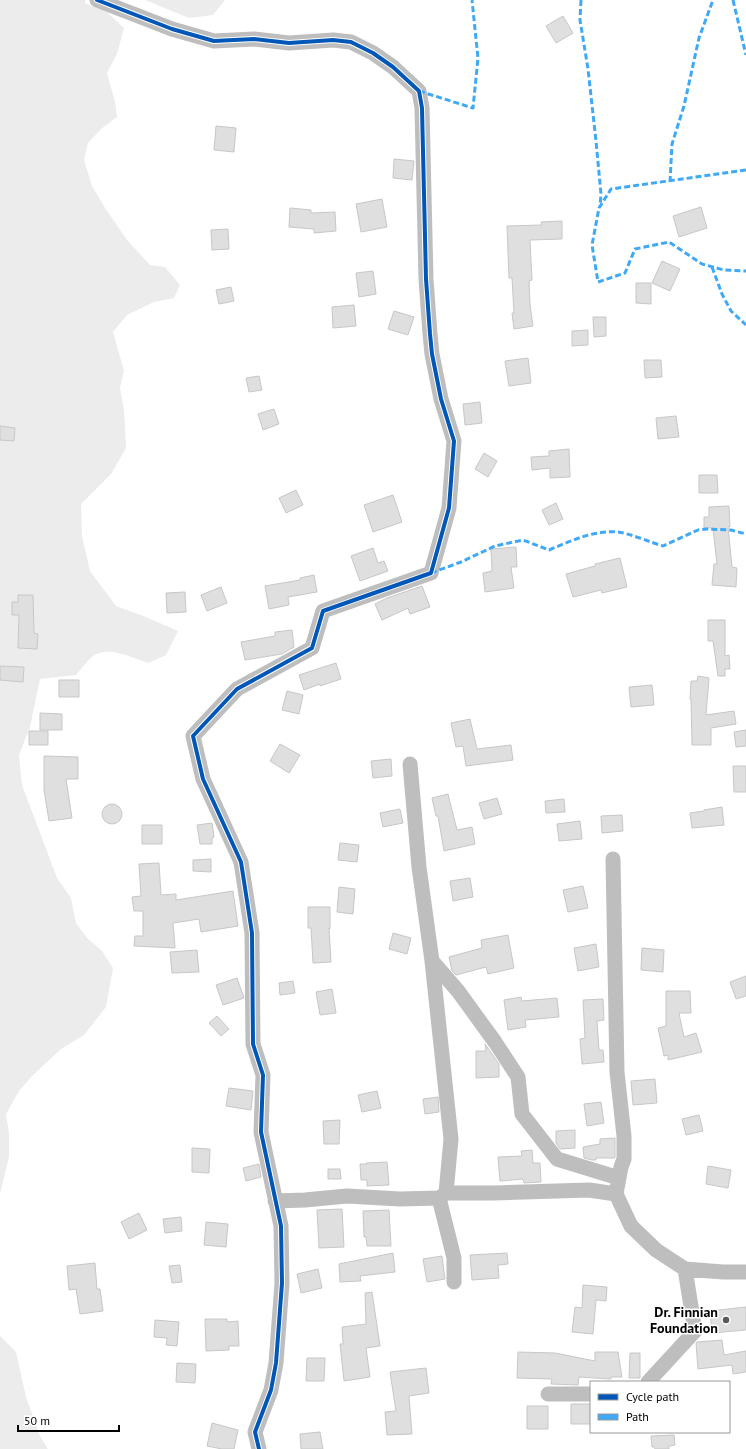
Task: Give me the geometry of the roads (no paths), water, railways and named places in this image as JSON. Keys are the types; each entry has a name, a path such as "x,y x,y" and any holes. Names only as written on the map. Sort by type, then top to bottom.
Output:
{"street":[{"path":"97,0 172,29 214,41 254,39 289,43 333,40 351,42 373,53 393,67 419,91 422,108 426,279 430,334 432,354 441,399 454,440 449,508 431,573 323,611 312,648 237,689 193,736 203,779 241,862 252,933 254,1044 263,1075 261,1132 281,1226 282,1283 276,1363 271,1390 255,1432 259,1449"},
{"path":"410,764 419,867 432,961 451,1140 442,1196 454,1258 454,1282"},
{"path":"613,858 617,1072 624,1136 624,1159 616,1194 631,1226 656,1250 685,1269 746,1272"},
{"path":"432,961 458,991 518,1077 522,1114 556,1159 619,1178"},
{"path":"275,1201 347,1196 400,1199 494,1193 589,1190 616,1194"},
{"path":"649,1381 696,1330 685,1269"},
{"path":"548,1394 590,1394"}],"place":[{"name":"Dr. Finnian Foundation","path":"726,1320"}]}
